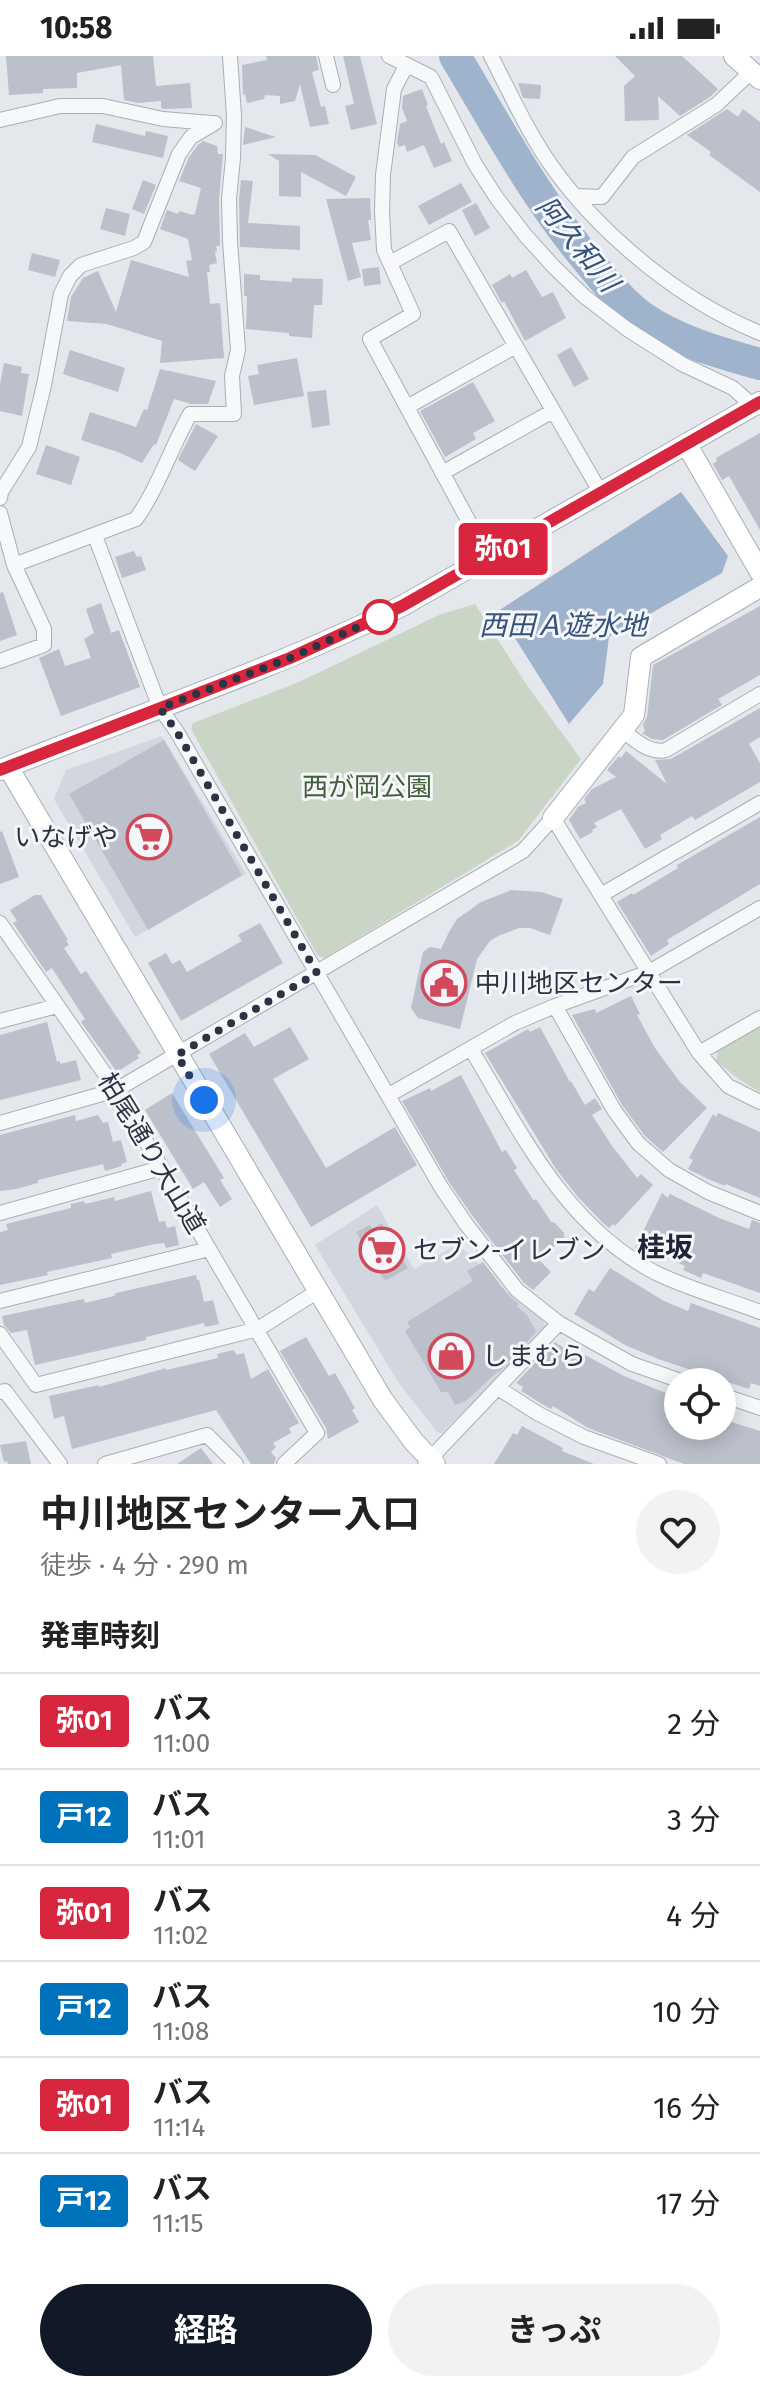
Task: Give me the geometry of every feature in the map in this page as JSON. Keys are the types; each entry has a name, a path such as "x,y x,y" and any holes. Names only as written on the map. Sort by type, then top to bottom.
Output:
{"street":[{"path":"14,565 136,519 190,414 234,414 232,376 238,350 230,255 229,199 234,116 230,56"},
{"path":"326,56 333,85"},
{"path":"389,56 431,77 482,175 525,235 585,297 627,329 682,364 733,388 757,404 402,606 290,658 4,768 383,1400 430,1462 559,1323"},
{"path":"491,56 534,139 575,196 599,223 651,270 693,299 760,333"},
{"path":"575,196 602,197 633,157 756,76 734,56"},
{"path":"406,66 394,89 383,175 384,250 413,314 370,339 488,557"},
{"path":"0,120 60,106 103,106 163,119 215,123"},
{"path":"0,498 29,447 61,294 70,276 81,265 144,242 179,154 191,137 234,116"},
{"path":"390,263 449,231 601,493"},
{"path":"407,407 516,346"},
{"path":"442,473 553,411"},
{"path":"687,445 760,572"},
{"path":"0,513 14,565 44,629 44,645 0,661"},
{"path":"95,536 160,708 177,732 441,1187 496,1266 517,1290 559,1323 632,1364 664,1375"},
{"path":"0,1123 116,1090 523,851 634,715 641,657 760,587"},
{"path":"622,730 649,749 656,752 666,750 760,694"},
{"path":"601,895 760,803"},
{"path":"553,818 699,1053 728,1086 760,1102"},
{"path":"389,1095 515,1023 649,972 760,908"},
{"name":"柏尾通り大山道","path":"0,923 116,1090 317,1433 284,1464"},
{"path":"0,1021 57,1006"},
{"path":"555,1006 614,1110 638,1143 669,1170 708,1192 760,1213"},
{"path":"699,1053 760,1018"},
{"path":"471,1049 540,1165 592,1229 658,1274 760,1312"},
{"path":"0,1213 161,1168"},
{"path":"0,1301 209,1249"},
{"path":"0,1334 36,1385 258,1329 318,1291"},
{"path":"498,1388 537,1413 584,1437 659,1464"},
{"path":"0,1392 5,1391 60,1464"},
{"path":"736,1400 760,1408"},
{"path":"105,1464 207,1435 236,1464"}],"shaded area":[{"name":"いなげや","path":"162,736 246,874 135,937 54,799 66,770"},
{"name":"しまむら","path":"377,1205 414,1269 458,1244 516,1300 543,1320 546,1330 442,1433 437,1432 398,1382 315,1245"}],"green space":[{"name":"西が岡公園","path":"475,604 528,687 581,759 518,841 325,958 318,956 191,729 193,723 299,682 439,615"},
{"path":"760,1026 760,1092 716,1061 718,1050"}],"water":[{"name":"西田Ａ遊水地","path":"681,492 728,556 722,573 609,637 603,684 569,724 498,611"}],"building":[{"path":"6,56 153,56 156,86 190,83 192,108 164,109 161,108 161,101 138,103 124,100 121,65 77,73 77,88 43,89 43,93 9,95"},
{"path":"266,56 316,56 319,70 312,72 329,124 310,127 300,84 295,101 280,104 280,96 265,95 264,99 247,103 243,95 242,65 267,60"},
{"path":"343,56 360,56 377,124 351,130 345,106 354,104"},
{"path":"615,56 682,56 718,89 680,116 658,96 659,120 625,121 624,86 635,76"},
{"path":"518,83 541,85 540,99 523,98"},
{"path":"422,89 441,144 444,142 452,161 434,168 424,145 407,152 405,145 399,147 397,142 400,124 407,121 402,108 403,96"},
{"path":"727,109 738,117 743,109 760,122 760,192 687,135"},
{"path":"96,124 145,136 146,131 168,136 163,158 92,142"},
{"path":"245,127 276,137 243,145"},
{"path":"203,141 217,146 218,154 223,154 219,199 220,246 216,246 217,263 209,265 210,272 207,272 210,304 220,303 224,358 160,363 162,341 107,324 67,321 71,297 83,278 98,271 116,312 131,260 189,277 186,261 192,260 188,239 160,229 167,210 178,214 179,211 195,214 201,188 179,181 189,157"},
{"path":"268,154 315,155 356,177 346,196 301,172 301,197 279,196 279,161"},
{"path":"143,180 156,185 144,214 132,209"},
{"path":"241,180 253,181 248,223 300,226 300,250 240,247"},
{"path":"461,183 472,202 429,225 418,206"},
{"path":"370,198 371,220 368,220 371,240 352,243 361,277 348,281 326,199"},
{"path":"476,203 490,228 475,236 462,210"},
{"path":"106,208 130,214 125,236 100,229"},
{"path":"32,253 60,260 55,277 28,270"},
{"path":"379,267 381,284 364,286 362,269"},
{"path":"526,270 542,297 553,292 566,318 525,341 492,285 510,274 512,278"},
{"path":"244,274 260,275 260,280 292,282 292,278 323,279 322,305 314,305 312,338 246,329"},
{"path":"571,347 589,379 574,387 557,355"},
{"path":"70,350 125,368 118,392 63,374"},
{"path":"297,358 304,396 254,405 248,376 259,374 257,365"},
{"path":"4,363 22,367 21,373 29,374 22,416 0,411"},
{"path":"160,369 216,381 208,404 191,404 174,399 156,445 142,463 81,440 90,412 136,427 144,409 147,410"},
{"path":"473,382 495,421 473,433 476,439 445,457 420,411"},
{"path":"326,390 330,425 312,428 307,392"},
{"path":"196,424 218,436 195,471 178,460"},
{"path":"760,433 760,530 729,476 722,480 713,464 716,458"},
{"path":"46,445 80,457 71,485 36,474"},
{"path":"134,551 137,557 141,556 146,570 122,578 115,557"},
{"path":"3,592 17,635 0,641 0,593"},
{"path":"101,603 111,633 119,630 140,687 61,716 39,658 59,649 65,666 91,658 84,639 94,633 86,609"},
{"path":"760,606 760,675 718,699 722,705 663,740 652,739 642,733 645,731 643,725 647,717 653,665"},
{"path":"760,708 760,737 749,744 760,763 760,782 695,820 692,816 660,835 662,839 645,849 621,809 594,823 597,827 593,832 580,839 569,820 578,807 586,803 584,799 592,789 616,777 607,770 619,756 621,758 626,751 667,784 655,760 671,759"},
{"name":"いなげや","path":"164,740 242,875 148,930 69,794"},
{"path":"760,817 760,884 667,940 669,944 651,956 617,902"},
{"path":"0,832 19,877 0,884"},
{"name":"中川地区センター","path":"511,890 541,892 563,899 550,935 530,928 519,928 490,941 477,959 460,1029 418,1018 411,1008 423,952 430,947 441,949 457,919 481,902"},
{"path":"35,895 41,895 68,940 69,945 64,948 81,974 86,971 141,1053 137,1055 139,1058 117,1072 81,1022 85,1019 52,968 46,972 13,923 17,921 10,910"},
{"path":"260,923 283,963 181,1021 148,963 166,953 172,964 180,960 187,972 242,941 238,935"},
{"path":"631,996 640,1014 637,1015 655,1048 680,1082 707,1108 663,1152 645,1136 622,1105 572,1015 595,1009 596,1013"},
{"path":"47,1022 57,1062 76,1060 81,1080 0,1100 0,1035"},
{"path":"290,1027 309,1059 273,1079 326,1168 395,1127 417,1165 311,1227 209,1054 245,1033 254,1047"},
{"path":"540,1027 585,1105 595,1098 602,1109 592,1115 612,1146 637,1178 641,1174 653,1185 615,1226 613,1224 609,1228 602,1222 556,1169 485,1053 528,1029 530,1032"},
{"path":"461,1075 502,1152 506,1150 517,1168 514,1170 534,1201 536,1199 552,1223 565,1234 539,1260 551,1272 533,1290 524,1283 449,1182 402,1101 430,1088 431,1091"},
{"path":"172,1093 224,1178 220,1180 232,1199 220,1207 204,1182 193,1189 145,1110"},
{"path":"718,1113 760,1132 760,1198 688,1169 693,1160 689,1158 713,1114 716,1117"},
{"path":"75,1115 76,1121 98,1115 103,1123 108,1122 113,1142 121,1140 127,1162 105,1171 103,1164 0,1191 0,1135"},
{"path":"151,1191 159,1222 165,1221 167,1228 175,1226 179,1245 166,1248 164,1243 155,1244 111,1254 112,1258 47,1272 48,1275 0,1285 0,1232 8,1230 6,1224 71,1208 71,1204 84,1201 85,1204 114,1197 115,1201"},
{"path":"662,1193 749,1229 752,1220 760,1223 760,1293 703,1273 701,1278 683,1270 685,1266 659,1254 656,1259 635,1248"},
{"name":"セブン-イレブン","path":"382,1223 408,1268 385,1281 356,1232"},
{"name":"しまむら","path":"483,1262 519,1304 516,1306 527,1315 536,1332 499,1372 466,1401 455,1405 448,1392 441,1392 405,1331 410,1327 407,1322 473,1281 467,1271"},
{"path":"610,1268 664,1301 688,1311 691,1303 760,1328 760,1386 751,1383 749,1389 736,1385 736,1368 685,1368 625,1345 574,1314 589,1289 594,1292"},
{"path":"196,1275 204,1302 213,1300 219,1324 205,1327 204,1323 146,1337 146,1340 35,1365 27,1330 11,1333 4,1325 2,1316 84,1299 85,1303"},
{"path":"306,1337 329,1376 335,1373 355,1408 352,1410 359,1422 328,1439 326,1428 280,1351"},
{"path":"555,1342 582,1360 585,1355 664,1392 664,1440 736,1440 736,1423 760,1431 760,1464 684,1464 588,1428 553,1406 551,1409 521,1391 523,1387 516,1383"},
{"path":"233,1350 237,1355 244,1353 251,1379 268,1369 299,1423 289,1428 291,1433 273,1443 276,1447 271,1452 276,1458 274,1464 251,1464 216,1410 72,1449 64,1416 54,1419 49,1396 218,1358 217,1354"},
{"path":"522,1426 563,1448 562,1451 594,1464 494,1464 513,1433 517,1435"},
{"path":"26,1441 31,1464 4,1462 0,1445"},
{"path":"201,1448 213,1464 177,1464"}],"waterway":[{"name":"阿久和川","path":"455,56 555,218 623,301 669,333 760,364"}],"bus line":[{"name":"弥01","path":"0,770 290,658 402,606 760,402"}],"place":[{"name":"いなげや","path":"149,837"},
{"name":"中川地区センター","path":"444,983"},
{"name":"セブン-イレブン","path":"382,1250"},
{"name":"しまむら","path":"451,1356"}],"district":[{"name":"桂坂","path":"665,1247"}],"route":[{"path":"204,1100 177,1055 317,973 160,708 290,658 380,617"}]}
